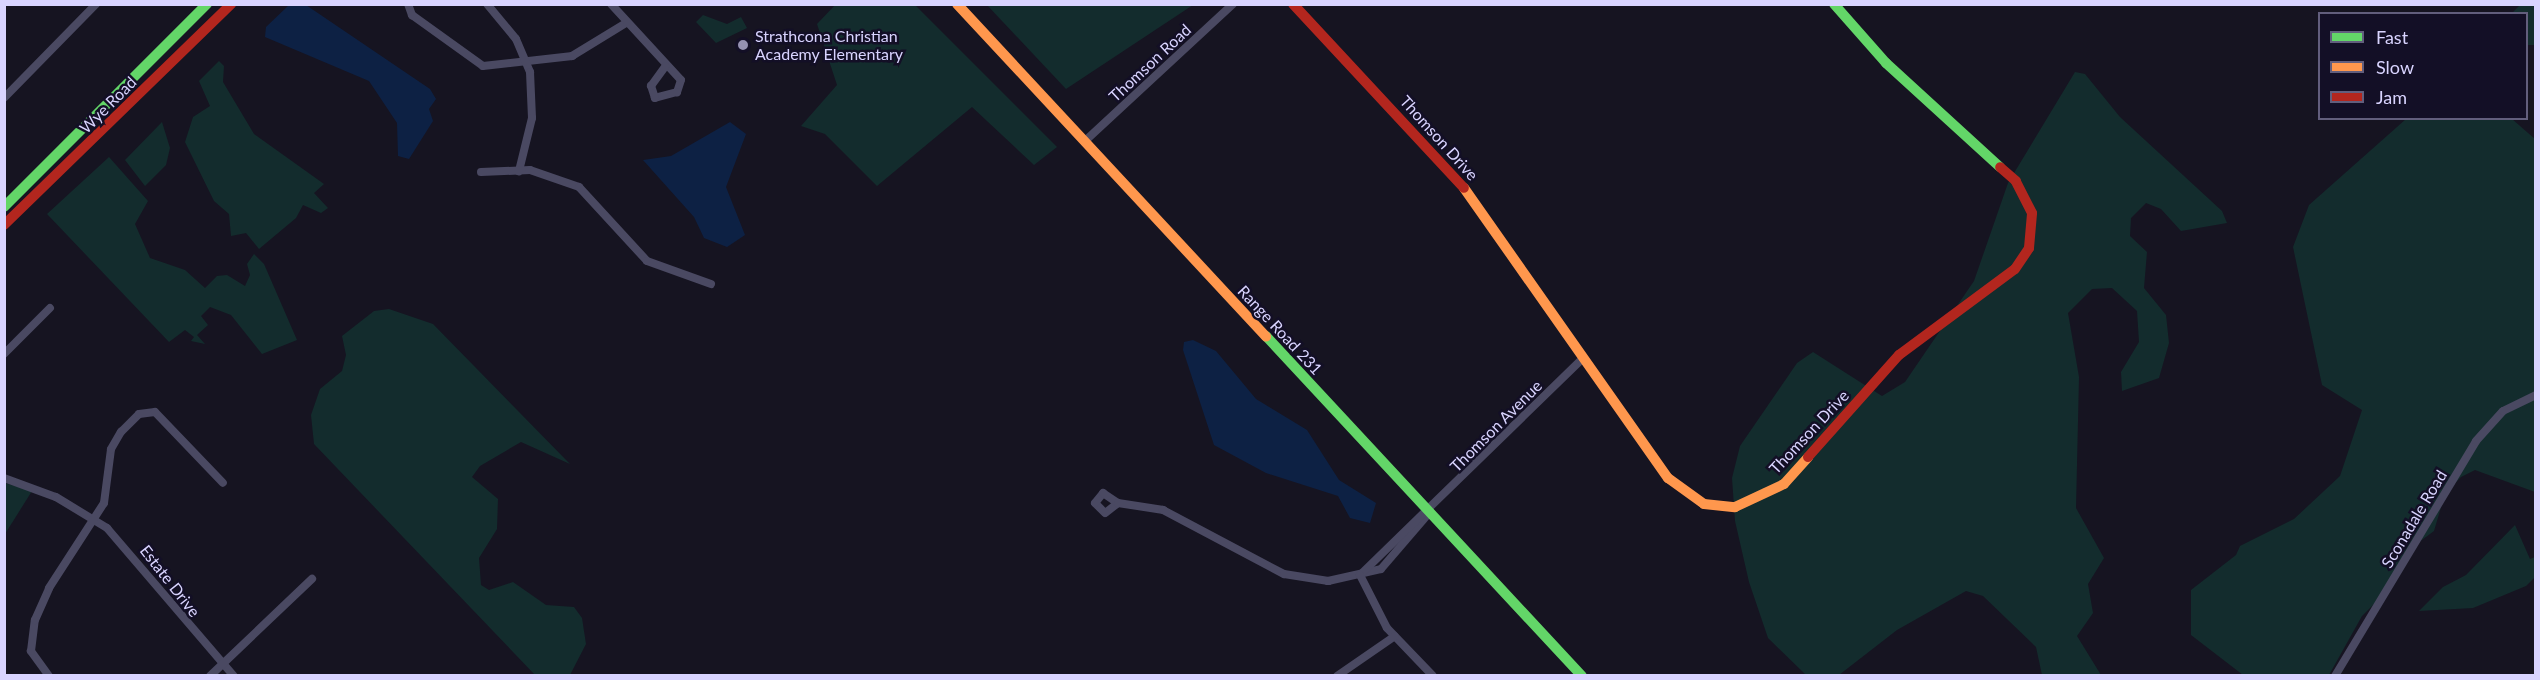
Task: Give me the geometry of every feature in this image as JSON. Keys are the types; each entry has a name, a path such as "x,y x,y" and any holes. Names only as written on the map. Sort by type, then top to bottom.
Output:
{"street":[{"path":"4,98 96,4"},
{"name":"Wye Road","path":"4,207 207,4"},
{"name":"Wye Road","path":"4,225 231,4"},
{"path":"408,4 412,15 456,42 479,64 528,63 584,52 626,23"},
{"path":"487,4 528,63 533,99 530,127 519,171"},
{"path":"611,4 682,85 677,92 655,98 651,86 665,67"},
{"name":"Range Road 231","path":"957,4 1582,675"},
{"name":"Thomson Road","path":"1085,141 1233,4"},
{"name":"Thomson Drive","path":"1293,4 1470,195 1582,359 1668,478 1704,504 1735,507 1784,484 1899,355 2015,269 2029,248 2032,213 2016,182 1887,63 1834,4"},
{"path":"481,172 519,171 579,187 647,261 679,277 711,284"},
{"path":"4,354 50,308"},
{"name":"Thomson Avenue","path":"1118,503 1172,513 1284,574 1328,581 1381,569 1429,513 1582,359"},
{"name":"Sconadale Road","path":"2335,675 2476,441 2498,415 2535,395"},
{"path":"49,675 31,651 35,620 49,588 94,520 108,493 115,441 143,411 154,412 223,483"},
{"name":"Estate Drive","path":"4,478 42,490 94,520 122,543 221,663 234,675"},
{"path":"1360,575 1395,636 1433,675"},
{"path":"210,675 312,579"},
{"path":"1337,675 1395,636"}],"green space":[{"path":"836,4 915,5 1057,147 1034,165 972,107 877,186 825,134 801,126 837,85 817,24"},
{"path":"2521,4 2535,5 2535,45 2528,45 2528,12 2513,12"},
{"path":"987,5 1193,5 1066,89"},
{"path":"703,15 727,24 741,17 747,28 716,43 696,22"},
{"path":"219,61 224,66 223,82 254,134 324,184 314,193 328,208 321,213 303,205 296,218 259,249 246,233 231,236 229,214 214,201 185,142 193,117 210,106 199,81"},
{"path":"2075,72 2085,74 2120,117 2222,211 2227,223 2181,231 2161,209 2146,203 2131,218 2130,236 2147,252 2144,288 2166,315 2169,343 2159,378 2122,391 2121,372 2139,342 2137,311 2112,288 2092,289 2068,313 2079,377 2076,508 2104,558 2088,584 2093,613 2077,636 2101,675 2042,675 2036,647 1983,596 1966,591 1897,630 1839,675 1806,675 1768,638 1749,582 1735,521 1732,478 1740,446 1797,363 1813,352 1882,396 1905,382 1974,281 2008,183"},
{"path":"2405,120 2513,120 2535,139 2535,492 2475,470 2461,477 2445,494 2434,531 2411,548 2396,582 2362,616 2329,675 2243,675 2191,635 2191,590 2236,555 2240,546 2294,519 2340,476 2362,410 2322,385 2293,247 2309,205"},
{"path":"162,122 170,148 166,165 145,186 125,160"},
{"path":"109,157 148,201 135,224 150,258 185,270 205,288 217,276 227,275 245,286 250,275 247,264 254,254 264,264 297,340 262,354 231,315 210,307 201,316 208,325 197,335 205,344 191,341 194,337 185,330 169,342 47,214"},
{"path":"389,309 433,324 570,464 521,442 480,466 472,477 498,499 497,529 479,558 481,585 489,590 513,582 546,605 574,607 582,618 586,644 570,675 535,675 314,444 311,415 320,389 342,371 346,355 342,336 374,311"},
{"path":"5,483 32,491 5,534"},
{"path":"2515,525 2530,559 2535,557 2535,577 2526,586 2473,608 2419,611 2443,587 2466,575"}],"water":[{"path":"290,4 306,5 430,89 436,99 429,109 433,121 409,159 398,156 397,123 369,81 265,37 266,27"},
{"path":"730,122 746,134 726,187 745,235 727,247 704,238 694,217 643,160 671,156"},
{"path":"1193,340 1216,351 1256,399 1307,430 1339,480 1376,503 1370,523 1350,518 1338,496 1266,473 1214,445 1183,350 1184,342"}],"traffic: fast":[{"path":"4,207 207,4"},
{"path":"1834,4 1886,63 2000,167"},
{"path":"1266,336 1582,676"}],"traffic: slow":[{"path":"957,4 1266,336"},
{"path":"1464,188 1668,478 1704,504 1735,507 1784,484 1808,457"}],"traffic: jam":[{"path":"4,225 231,4"},
{"path":"1293,4 1464,188"},
{"path":"1808,457 1899,355 2015,269 2029,248 2032,213 2016,181 2000,167"}],"place":[{"name":"Strathcona Christian Academy Elementary","path":"743,45"}]}
